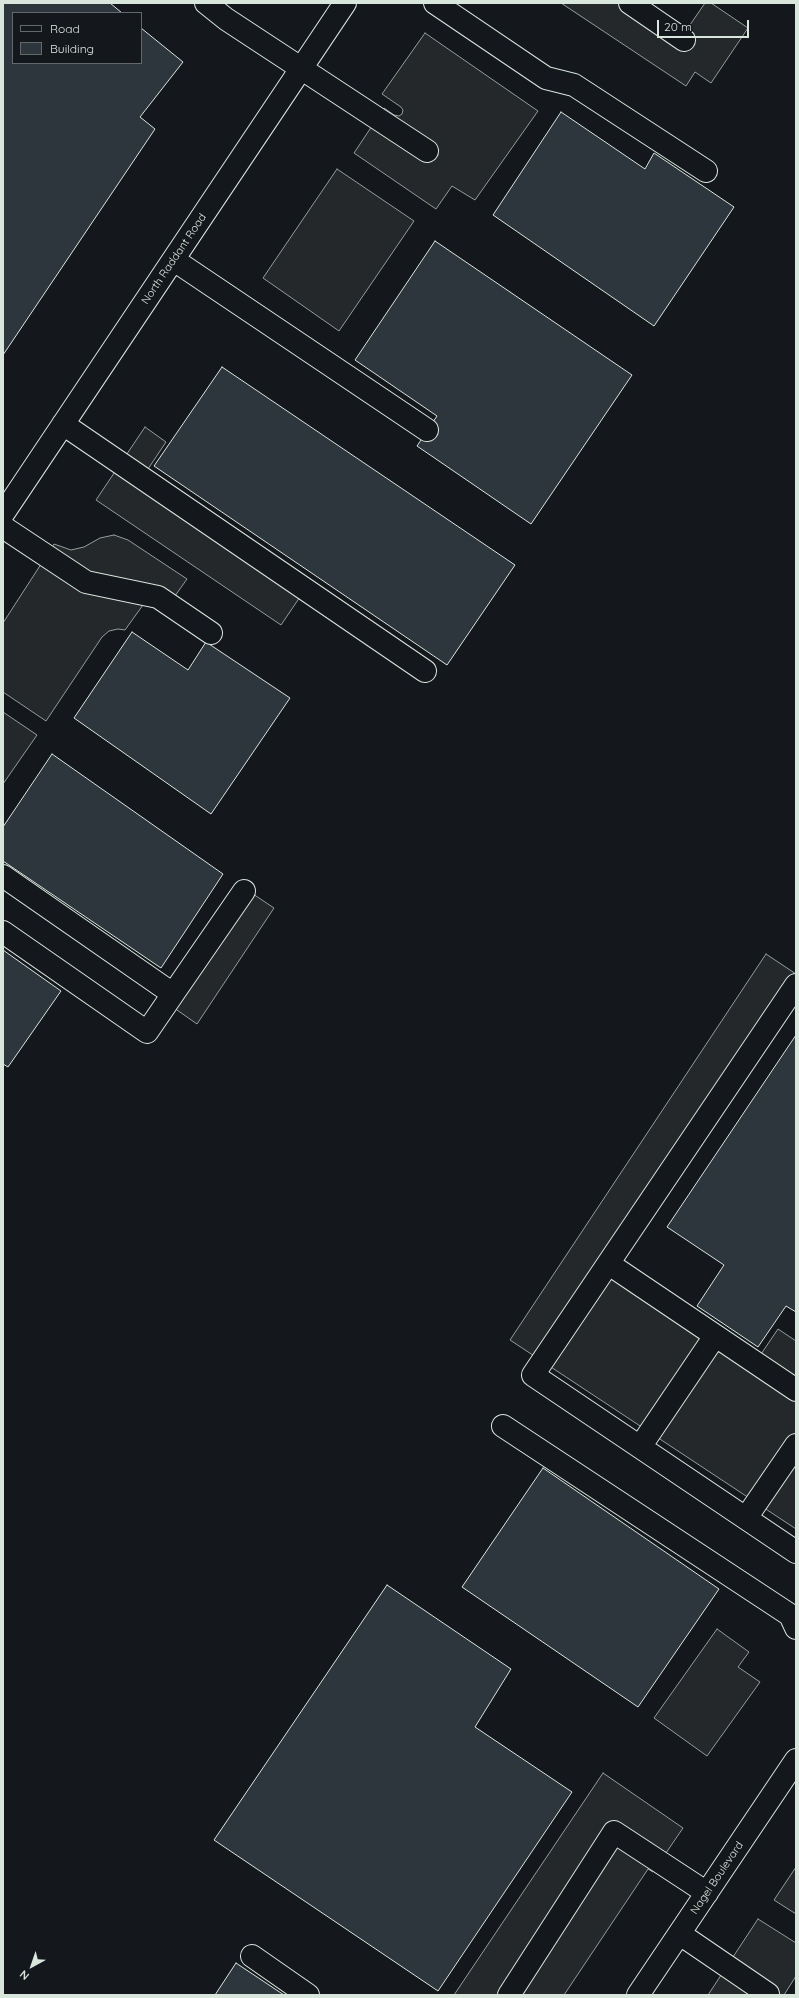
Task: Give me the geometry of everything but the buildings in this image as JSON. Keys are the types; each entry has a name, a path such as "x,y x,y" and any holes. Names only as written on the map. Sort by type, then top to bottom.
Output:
{"street":[{"path":"206,3 226,19 302,67 427,150"},
{"name":"North Raddant Road","path":"3,514 345,3"},
{"path":"435,3 546,78 574,85 706,171"},
{"path":"630,3 684,40"},
{"path":"174,260 428,430"},
{"path":"63,424 425,671"},
{"path":"3,527 86,582 158,597 211,633"},
{"path":"3,876 173,994"},
{"path":"3,932 147,1032 244,891"},
{"path":"796,985 533,1376 796,1552"},
{"path":"609,1264 796,1390"},
{"path":"640,1447 716,1336"},
{"path":"503,1426 790,1615 796,1628"},
{"path":"746,1518 796,1445"},
{"name":"Nagel Boulevard","path":"638,1995 796,1760"},
{"path":"509,1995 614,1832 707,1893"},
{"path":"680,1934 768,1994 767,1995"},
{"path":"252,1956 308,1995"}],"shaded area":[{"path":"561,3 635,3 683,35 705,3 711,3 748,28 711,83 695,72 686,86"},
{"path":"425,33 538,111 475,200 452,186 436,209 354,153 384,108 394,115 399,116 402,114 403,110 401,107 382,94"},
{"path":"337,169 414,221 339,331 263,278"},
{"path":"145,427 166,442 138,484 302,594 281,625 96,500"},
{"path":"114,535 128,540 187,579 165,610 148,598 125,630 118,629 109,631 102,637 46,721 3,692 3,623 54,544 71,550 84,547 100,538"},
{"path":"3,712 37,735 3,784"},
{"path":"244,888 274,908 197,1024 167,1003"},
{"path":"766,954 796,974 616,1262 759,1357 778,1329 796,1341 796,1529 510,1340"},
{"path":"717,1629 749,1652 738,1667 760,1682 707,1756 654,1718"},
{"path":"603,1773 683,1828 653,1872 648,1869 564,1995 454,1995"},
{"path":"796,1867 796,1914 774,1900"},
{"path":"758,1919 796,1943 796,1976 784,1995 708,1995"}]}
